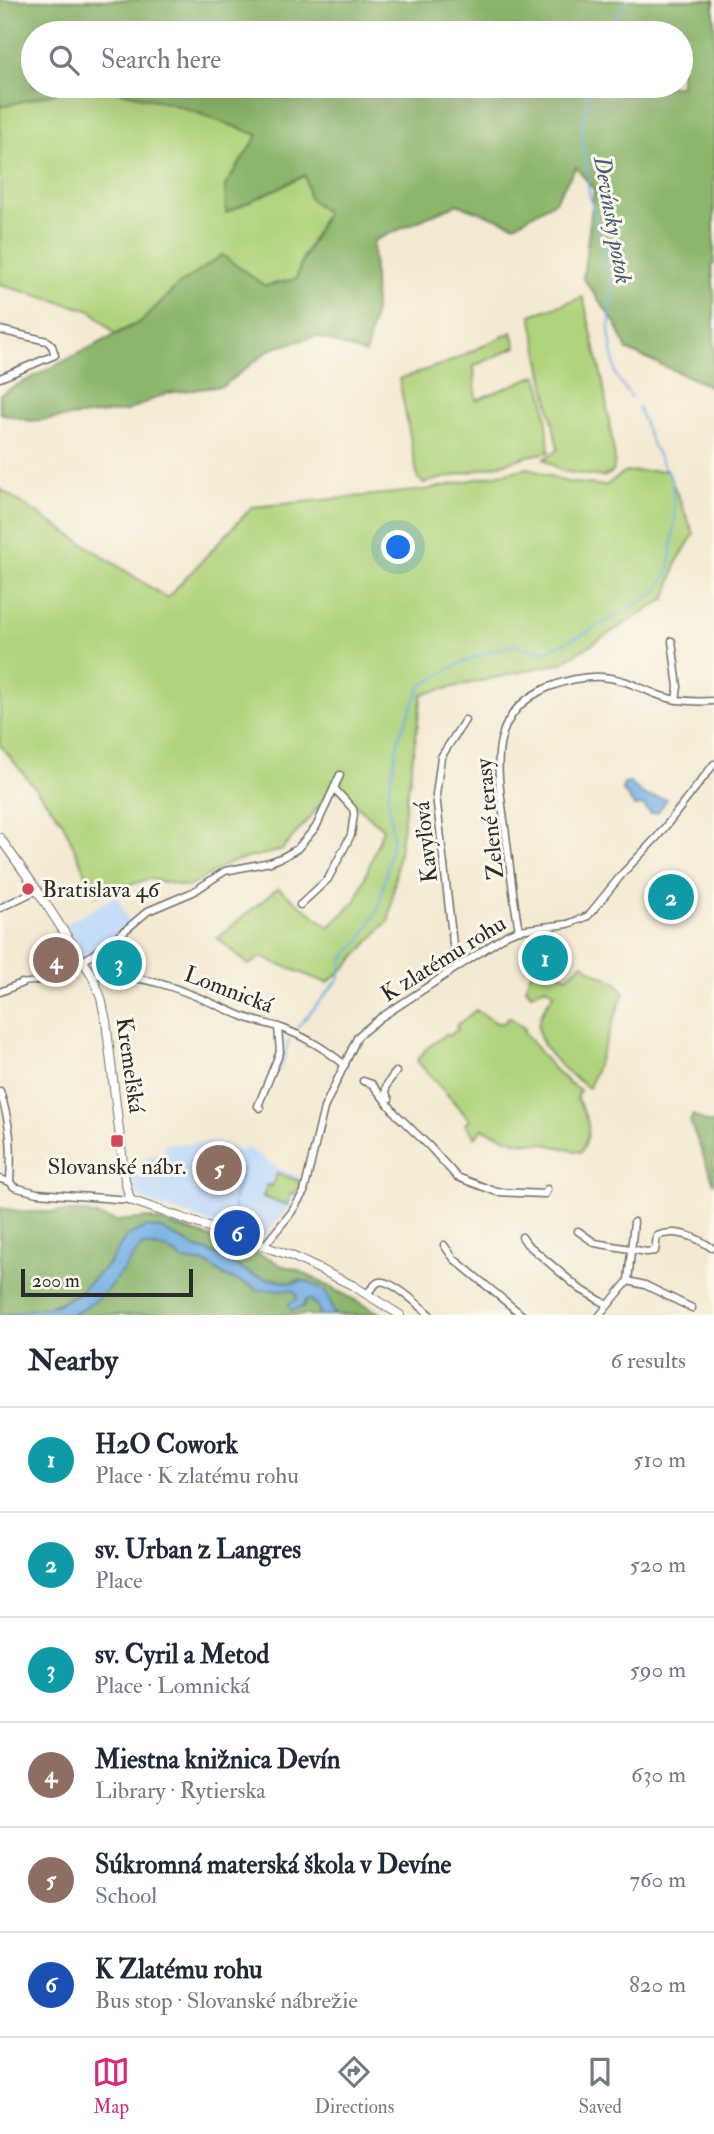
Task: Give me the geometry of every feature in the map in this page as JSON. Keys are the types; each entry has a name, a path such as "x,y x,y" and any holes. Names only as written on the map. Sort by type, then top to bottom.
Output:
{"street":[{"path":"0,330 47,341 55,355 0,378"},
{"path":"672,641 678,687 676,700"},
{"name":"Zelené terasy","path":"519,930 498,760 503,731 510,717 530,696 579,678 614,678 676,700 714,701"},
{"name":"Kavyľová","path":"458,967 454,956 436,795 441,757 465,720"},
{"name":"K zlatému rohu","path":"264,1246 304,1192 324,1108 358,1036 380,1018 503,937 519,930 568,924 588,916 658,836 714,764"},
{"path":"0,992 22,984 49,980 82,962 148,911 193,892 225,871 270,862 297,849 316,827 340,775"},
{"path":"300,905 328,879 351,835 353,809 334,788"},
{"name":"Kremeľská","path":"0,838 92,975 101,998 107,1021 125,1180 130,1200"},
{"path":"0,908 37,890"},
{"name":"Lomnická","path":"92,975 144,979 189,992 245,1017 301,1036 318,1044 345,1065"},
{"path":"260,1108 258,1105 280,1052 278,1027"},
{"path":"396,1114 398,1110 384,1091 397,1072"},
{"path":"363,1081 372,1084 396,1114 457,1177 497,1192 545,1194 547,1189"},
{"path":"0,1091 8,1118 12,1149 9,1182"},
{"path":"0,1179 14,1187 37,1193 130,1200 264,1246 322,1270 400,1315"},
{"path":"600,1315 628,1281 634,1222"},
{"path":"578,1231 596,1243 647,1252 655,1251 657,1236 665,1233 695,1236 712,1248"},
{"path":"522,1237 541,1258 580,1289 608,1305"},
{"path":"444,1245 454,1259 522,1315"},
{"path":"371,1296 376,1283 383,1281 391,1284 430,1315"},
{"path":"628,1281 645,1284 692,1308"}],"shaded area":[{"path":"116,896 130,923 111,940 83,956 65,925"},
{"path":"218,1142 241,1152 245,1146 278,1168 301,1178 290,1206 263,1238 249,1236 145,1201 130,1188 130,1175 143,1176 147,1156 163,1154 166,1144"}],"green space":[{"path":"0,0 714,0 714,388 627,350 617,326 583,278 594,190 576,167 555,201 515,225 457,204 373,241 375,310 366,354 316,336 271,349 223,386 167,393 127,411 30,421 0,413 0,394 142,321 176,287 222,255 265,286 296,279 326,213 309,198 305,175 226,213 225,186 258,135 176,105 147,98 693,98 693,21 21,21 21,98 35,98 0,107"},
{"path":"35,98 147,98 176,105 258,135 225,186 260,197 306,175 326,213 302,259 296,279 265,286 176,287 142,321 115,334 92,311 0,285 0,107"},
{"path":"583,297 603,383 615,459 613,472 603,477 562,471 544,459 558,449 531,315"},
{"path":"512,332 516,347 474,366 476,400 537,375 545,403 549,452 424,483 418,479 399,379 449,362"},
{"path":"528,468 566,482 605,486 625,472 667,470 694,534 677,562 666,598 561,663 422,694 389,920 346,967 327,983 261,957 249,965 217,938 278,888 329,927 356,901 383,829 336,786 282,850 231,862 188,887 150,879 95,894 62,821 0,745 0,489 167,598 252,507 425,490"},
{"path":"563,938 567,945 557,967 558,973 567,977 583,963 592,971 616,982 624,992 589,1088 554,1058 541,1038 538,1028 540,1018 554,993 546,987 531,994 526,988 539,959"},
{"path":"476,1010 497,1023 504,1023 509,1017 525,1029 523,1031 549,1063 563,1078 580,1090 577,1098 588,1125 581,1152 541,1143 518,1142 483,1129 475,1137 465,1124 470,1120 417,1061 426,1049 446,1034 449,1036 458,1029 456,1026"},
{"path":"693,1115 708,1123 714,1123 714,1184 690,1121"},
{"path":"277,1173 300,1181 295,1194 291,1193 287,1205 263,1197 267,1185 272,1186"},
{"path":"0,1208 27,1212 83,1212 116,1221 149,1218 234,1245 296,1269 383,1315 337,1315 333,1312 330,1300 301,1280 291,1283 255,1276 208,1251 147,1227 129,1235 94,1280 71,1297 45,1307 0,1315"},
{"path":"142,1245 167,1249 184,1260 207,1263 225,1276 257,1290 293,1290 297,1300 289,1304 291,1310 303,1307 305,1301 310,1299 319,1308 320,1315 68,1315 87,1306"}],"water":[{"path":"630,783 645,796 667,799 658,812 651,814 643,805 634,806 622,789 624,784"},
{"path":"147,1227 161,1229 255,1276 291,1283 307,1281 324,1290 333,1312 337,1315 320,1315 319,1308 310,1299 305,1301 303,1307 291,1310 289,1304 297,1299 293,1290 257,1290 225,1276 207,1263 184,1260 167,1249 143,1245 101,1295 80,1310 68,1315 2,1315 57,1305 77,1294 108,1265 126,1236"}],"waterway":[{"name":"Devínsky potok","path":"615,21 628,0"},
{"name":"Devínsky potok","path":"587,98 582,129 589,193 612,283 609,331 616,376 631,397"},
{"name":"Devínsky potok","path":"297,1028 339,979 344,957 360,941 379,907 393,840 388,794 399,737 421,686 457,665 491,651 514,645 546,651 584,634 656,593 669,572 675,518 672,481 652,444 638,407"},
{"name":"Devínsky potok","path":"276,1072 283,1061 289,1040"},
{"name":"Devínsky potok","path":"242,1168 233,1203 242,1232"},
{"name":"Devínsky potok","path":"230,1266 237,1247"}],"place":[{"name":"Bratislava 46","path":"28,889"},
{"name":"sv. Urban z Langres","path":"671,897"},
{"name":"H2O Cowork","path":"545,958"},
{"name":"Miestna knižnica Devín","path":"56,960"},
{"name":"sv. Cyril a Metod","path":"119,963"},
{"name":"Slovanské nábr.","path":"117,1141"},
{"name":"Súkromná materská škola v Devíne","path":"219,1168"},
{"name":"K Zlatému rohu","path":"237,1233"}]}
